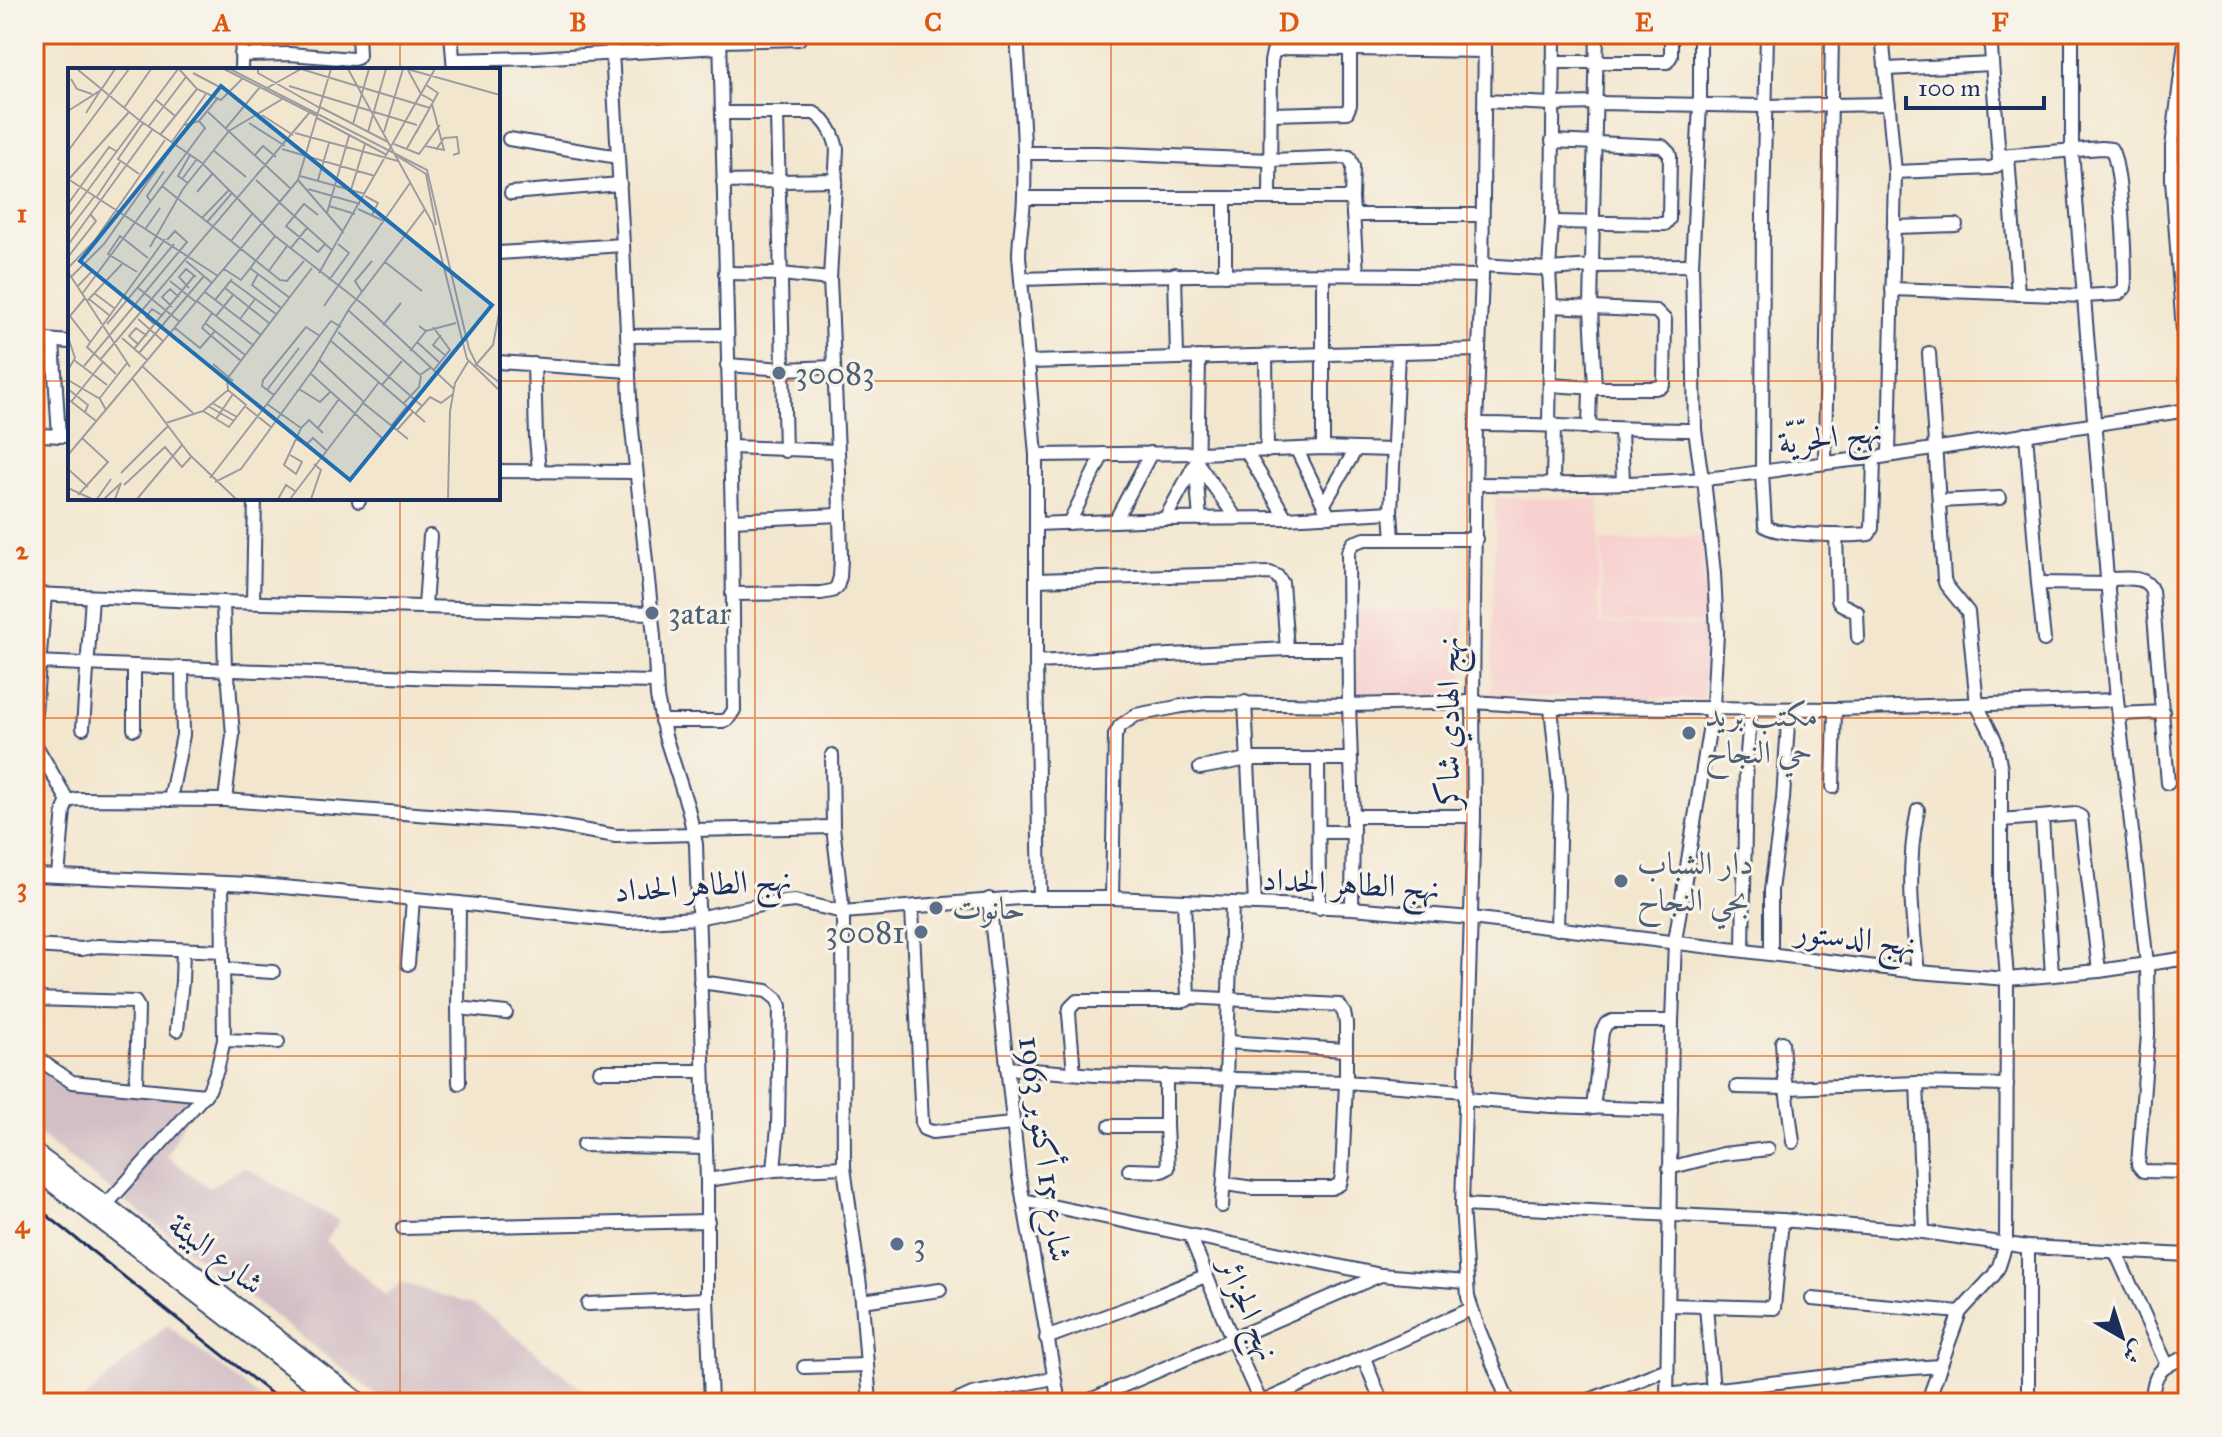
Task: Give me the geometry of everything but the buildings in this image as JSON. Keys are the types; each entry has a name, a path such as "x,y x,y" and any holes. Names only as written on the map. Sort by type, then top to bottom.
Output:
{"main road":[{"name":"شارع البيئة","path":"34,1152 42,1169 142,1242 326,1385 361,1403"},
{"name":"شارع البيئة","path":"42,1169 106,1205 142,1242"},
{"name":"شارع البيئة","path":"326,1385 338,1403"}],"street":[{"path":"241,68 242,34"},
{"path":"241,55 289,54 353,59 359,55 358,34"},
{"path":"451,34 454,65 720,41 799,39"},
{"path":"611,34 636,472 652,613 656,682 661,721 694,832 707,1180 711,1403"},
{"path":"1017,34 1024,153 1024,198 1019,237 1036,455 1040,898"},
{"name":"نهج الهادي شاكر","path":"1485,34 1482,270 1476,424 1474,816 1462,1205 1466,1282 1471,1309 1509,1403"},
{"path":"1553,485 1549,269 1554,34"},
{"path":"1589,428 1597,34"},
{"path":"1553,62 1667,62 1671,56 1671,34"},
{"path":"1700,34 1700,104 1692,265 1695,430 1704,479 1717,633 1713,706 1675,941 1667,1399 1873,1371 1939,1366"},
{"path":"1767,34 1762,472 1764,522 1768,529 1866,535 1871,531 1874,458"},
{"path":"1825,462 1832,34"},
{"path":"1882,34 1895,172 1889,455"},
{"path":"1990,34 2018,294"},
{"path":"2072,34 2072,151 2094,425 2118,707 2147,964 2147,1046 2138,1165 2143,1171 2188,1172"},
{"path":"2186,34 2172,147 2172,179 2188,400"},
{"path":"661,721 723,721 732,715 732,520 720,41"},
{"path":"1270,198 1273,52 1285,48 1485,51"},
{"path":"1271,114 1347,112 1350,105 1350,49"},
{"path":"1886,69 1992,64"},
{"path":"1485,101 1764,106 1889,104"},
{"path":"723,113 809,112 819,115 835,141 836,180 830,279 840,577 837,587 821,593 732,594"},
{"path":"777,114 785,451"},
{"path":"509,139 618,157"},
{"path":"1552,141 1656,146 1666,149 1670,156 1669,219 1665,224 1552,222"},
{"path":"1892,289 2084,296 2123,292 2124,254 2115,155 2107,148 2004,156"},
{"path":"1024,153 1270,160 1350,158 1353,166 1357,273"},
{"path":"1895,172 1991,168 1998,165 2004,156"},
{"path":"723,182 836,180"},
{"path":"511,193 620,184"},
{"path":"1024,198 1352,198"},
{"path":"1225,198 1225,275"},
{"path":"1353,215 1482,215"},
{"path":"1895,227 1956,225"},
{"path":"500,253 623,245"},
{"path":"1021,279 1175,274 1323,276 1692,265"},
{"path":"725,273 830,279"},
{"path":"1175,274 1177,357"},
{"path":"1323,276 1323,448"},
{"path":"1550,385 1592,388 1662,386 1665,320 1656,311 1551,306"},
{"path":"628,336 727,335"},
{"path":"34,339 68,342"},
{"path":"34,435 64,436 53,341"},
{"path":"1029,362 1478,350"},
{"path":"1393,539 1391,512 1398,352"},
{"path":"1927,1403 1960,1312 1999,1266 2006,1244 2007,1085 2007,979 2001,898 1999,752 1977,705 1968,612 1944,579 1929,353"},
{"path":"1266,355 1267,451"},
{"path":"1199,357 1197,483 1200,519"},
{"path":"500,362 629,371"},
{"path":"534,364 539,472"},
{"path":"727,365 784,369 834,367"},
{"name":"نهج الحرّيّة","path":"1476,484 1553,485 1704,479 1874,458 2188,410"},
{"path":"1476,424 1695,430"},
{"path":"1621,430 1623,482"},
{"path":"2026,434 2044,640"},
{"path":"730,447 838,451"},
{"path":"1036,455 1151,453 1198,459 1246,451 1323,448 1393,450"},
{"path":"1327,510 1356,449"},
{"path":"1297,450 1327,510"},
{"path":"1246,451 1286,518"},
{"path":"1115,521 1151,453"},
{"path":"1069,523 1103,454"},
{"path":"1198,459 1236,518"},
{"path":"1165,519 1198,459"},
{"path":"500,471 636,472"},
{"path":"1939,501 2000,498"},
{"path":"253,602 255,500"},
{"path":"1036,524 1286,518 1327,510 1355,514 1391,512"},
{"path":"1355,514 1358,540"},
{"path":"732,520 839,515"},
{"path":"1836,535 1838,600 1857,612 1858,637"},
{"path":"425,606 430,536"},
{"path":"1352,908 1353,816 1346,559 1350,547 1358,540 1476,539"},
{"path":"1036,580 1274,574 1282,583 1287,649"},
{"path":"2038,583 2143,580 2150,585 2168,783"},
{"path":"34,724 40,595 652,613"},
{"path":"83,728 92,597"},
{"path":"223,602 225,669 233,735 225,800"},
{"path":"1036,662 1287,649 1348,649"},
{"path":"37,662 546,682 656,682"},
{"path":"134,666 134,729"},
{"path":"170,800 183,735 182,668"},
{"path":"1112,898 1115,735 1128,719 1153,711 1245,702 1349,705 1473,702 1551,707 1789,709 1977,705 2118,707 2163,712"},
{"path":"1245,702 1255,904"},
{"path":"1551,707 1560,796 1557,929"},
{"path":"1743,950 1746,765 1751,707"},
{"path":"1771,954 1771,890 1783,799 1789,709"},
{"path":"1833,787 1835,709"},
{"path":"34,742 68,801"},
{"path":"832,755 833,827 843,912 844,1167 862,1301 870,1403"},
{"path":"1318,758 1319,908"},
{"path":"1200,768 1249,759 1350,759"},
{"path":"68,801 225,800 541,823 616,836 833,827"},
{"path":"58,876 64,810 68,801"},
{"path":"1918,810 1913,839 1912,884 1918,972"},
{"path":"2001,820 2076,814 2081,817 2099,971"},
{"path":"1353,816 1474,816"},
{"path":"2042,818 2052,975"},
{"path":"1319,832 1353,832"},
{"name":"نهج الطاهر الحداد","path":"34,875 222,883 459,903 628,922 697,918 782,902 807,903 843,912 989,899 1040,898 1352,908 1471,918"},
{"path":"106,1205 213,1083 224,1040 222,883"},
{"path":"408,964 413,899"},
{"name":"شارع 15 أكتوبر 1963","path":"989,899 1012,1124 1059,1403"},
{"path":"1074,1073 1069,1014 1073,1004 1083,1001 1187,1000 1184,902"},
{"path":"459,903 459,1083"},
{"path":"1222,1206 1229,1078 1232,904"},
{"path":"912,908 924,1129 932,1132 1012,1124"},
{"name":"نهج الدستور","path":"1471,918 1918,972 2007,979 2099,971 2188,958"},
{"path":"34,946 223,951"},
{"path":"177,1030 183,950"},
{"path":"224,969 273,972"},
{"path":"700,982 767,991 780,1006 778,1142 774,1170"},
{"path":"1188,997 1339,1005 1345,1017 1346,1082 1342,1176 1338,1186 1254,1188 1225,1184"},
{"path":"34,999 135,1002 138,1007 136,1087"},
{"path":"458,1008 506,1013"},
{"path":"1593,1108 1602,1032 1606,1024 1612,1021 1672,1021"},
{"path":"224,1040 278,1042"},
{"path":"1228,1042 1345,1050"},
{"path":"1782,1042 1793,1142"},
{"path":"34,1056 72,1082 205,1095"},
{"path":"1007,1068 1346,1082 1593,1108 1671,1110"},
{"path":"600,1071 703,1071"},
{"path":"1129,1170 1162,1171 1169,1164 1166,1076"},
{"path":"1737,1087 1917,1083 2007,1085"},
{"path":"1917,1083 1923,1232"},
{"path":"1110,1126 1166,1126"},
{"path":"583,1145 706,1148"},
{"path":"1669,1168 1723,1154 1768,1149"},
{"path":"707,1180 774,1170 844,1167"},
{"path":"1023,1200 1381,1275 1466,1282"},
{"path":"1462,1205 1782,1220 1923,1232 2028,1247 2188,1255"},
{"path":"1669,1305 1774,1308 1782,1220"},
{"path":"403,1228 708,1221"},
{"name":"نهج الجزائر","path":"1190,1235 1261,1403"},
{"path":"2028,1247 2028,1403"},
{"path":"2116,1253 2167,1365"},
{"path":"1083,1403 1381,1275"},
{"path":"1046,1338 1205,1276"},
{"path":"862,1301 940,1290"},
{"path":"588,1304 707,1299"},
{"path":"1812,1299 1960,1312"},
{"path":"1706,1306 1713,1391"},
{"path":"1261,1403 1471,1309"},
{"path":"2152,1403 2154,1379 2167,1365 2188,1356"},
{"path":"1364,1358 1382,1403"},
{"path":"804,1367 867,1365"},
{"path":"1582,1403 1667,1369"},
{"path":"957,1402 972,1394 1054,1378"},
{"path":"1001,1389 1004,1403"}],"shaded area":[{"path":"1496,498 1600,499 1599,624 1706,626 1704,699 1491,697"},
{"path":"1702,536 1706,623 1602,622 1602,541"},
{"path":"1464,610 1463,695 1357,694 1358,611"},
{"path":"34,1060 71,1088 196,1098 167,1156 209,1188 244,1167 339,1221 325,1241 385,1295 402,1283 471,1304 600,1403 387,1403 34,1131"},
{"path":"167,1325 266,1403 82,1401"}],"railway":[{"path":"34,1205 283,1403"}],"place":[{"name":"30083","path":"779,373"},
{"name":"3atar","path":"652,613"},
{"name":"مكتب بريد حي النجاح","path":"1689,733"},
{"name":"دار الشباب بحي النجاح","path":"1621,881"},
{"name":"حانوت","path":"936,908"},
{"name":"30081","path":"921,932"},
{"name":"3","path":"897,1244"}]}
